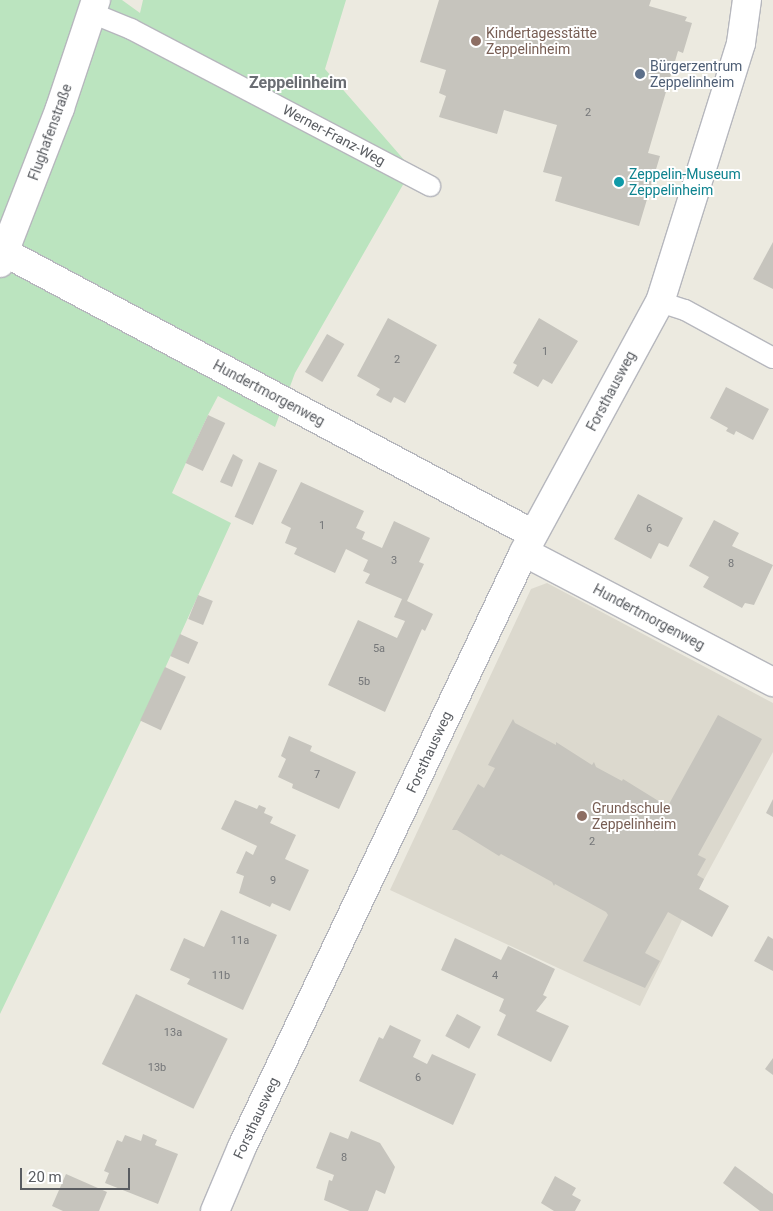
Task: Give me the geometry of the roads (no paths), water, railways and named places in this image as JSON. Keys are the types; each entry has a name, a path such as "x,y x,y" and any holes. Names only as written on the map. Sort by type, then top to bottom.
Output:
{"street":[{"name":"Forsthausweg","path":"215,1211 242,1147 529,543 660,302 741,43 747,0"},
{"name":"Flughafenstraße","path":"2,258 60,108 94,7"},
{"name":"Hundertmorgenweg","path":"2,258 529,543 773,682"}],"lane":[{"name":"Werner-Franz-Weg","path":"94,7 131,29 430,186"},
{"path":"660,302 685,310 773,358"}],"place":[{"name":"Kindertagesstätte Zeppelinheim","path":"476,41"},
{"name":"Bürgerzentrum Zeppelinheim","path":"640,74"},
{"name":"Zeppelin-Museum Zeppelinheim","path":"619,182"},
{"name":"Grundschule Zeppelinheim","path":"582,816"}],"district":[{"name":"Zeppelinheim","path":"298,83"}]}
